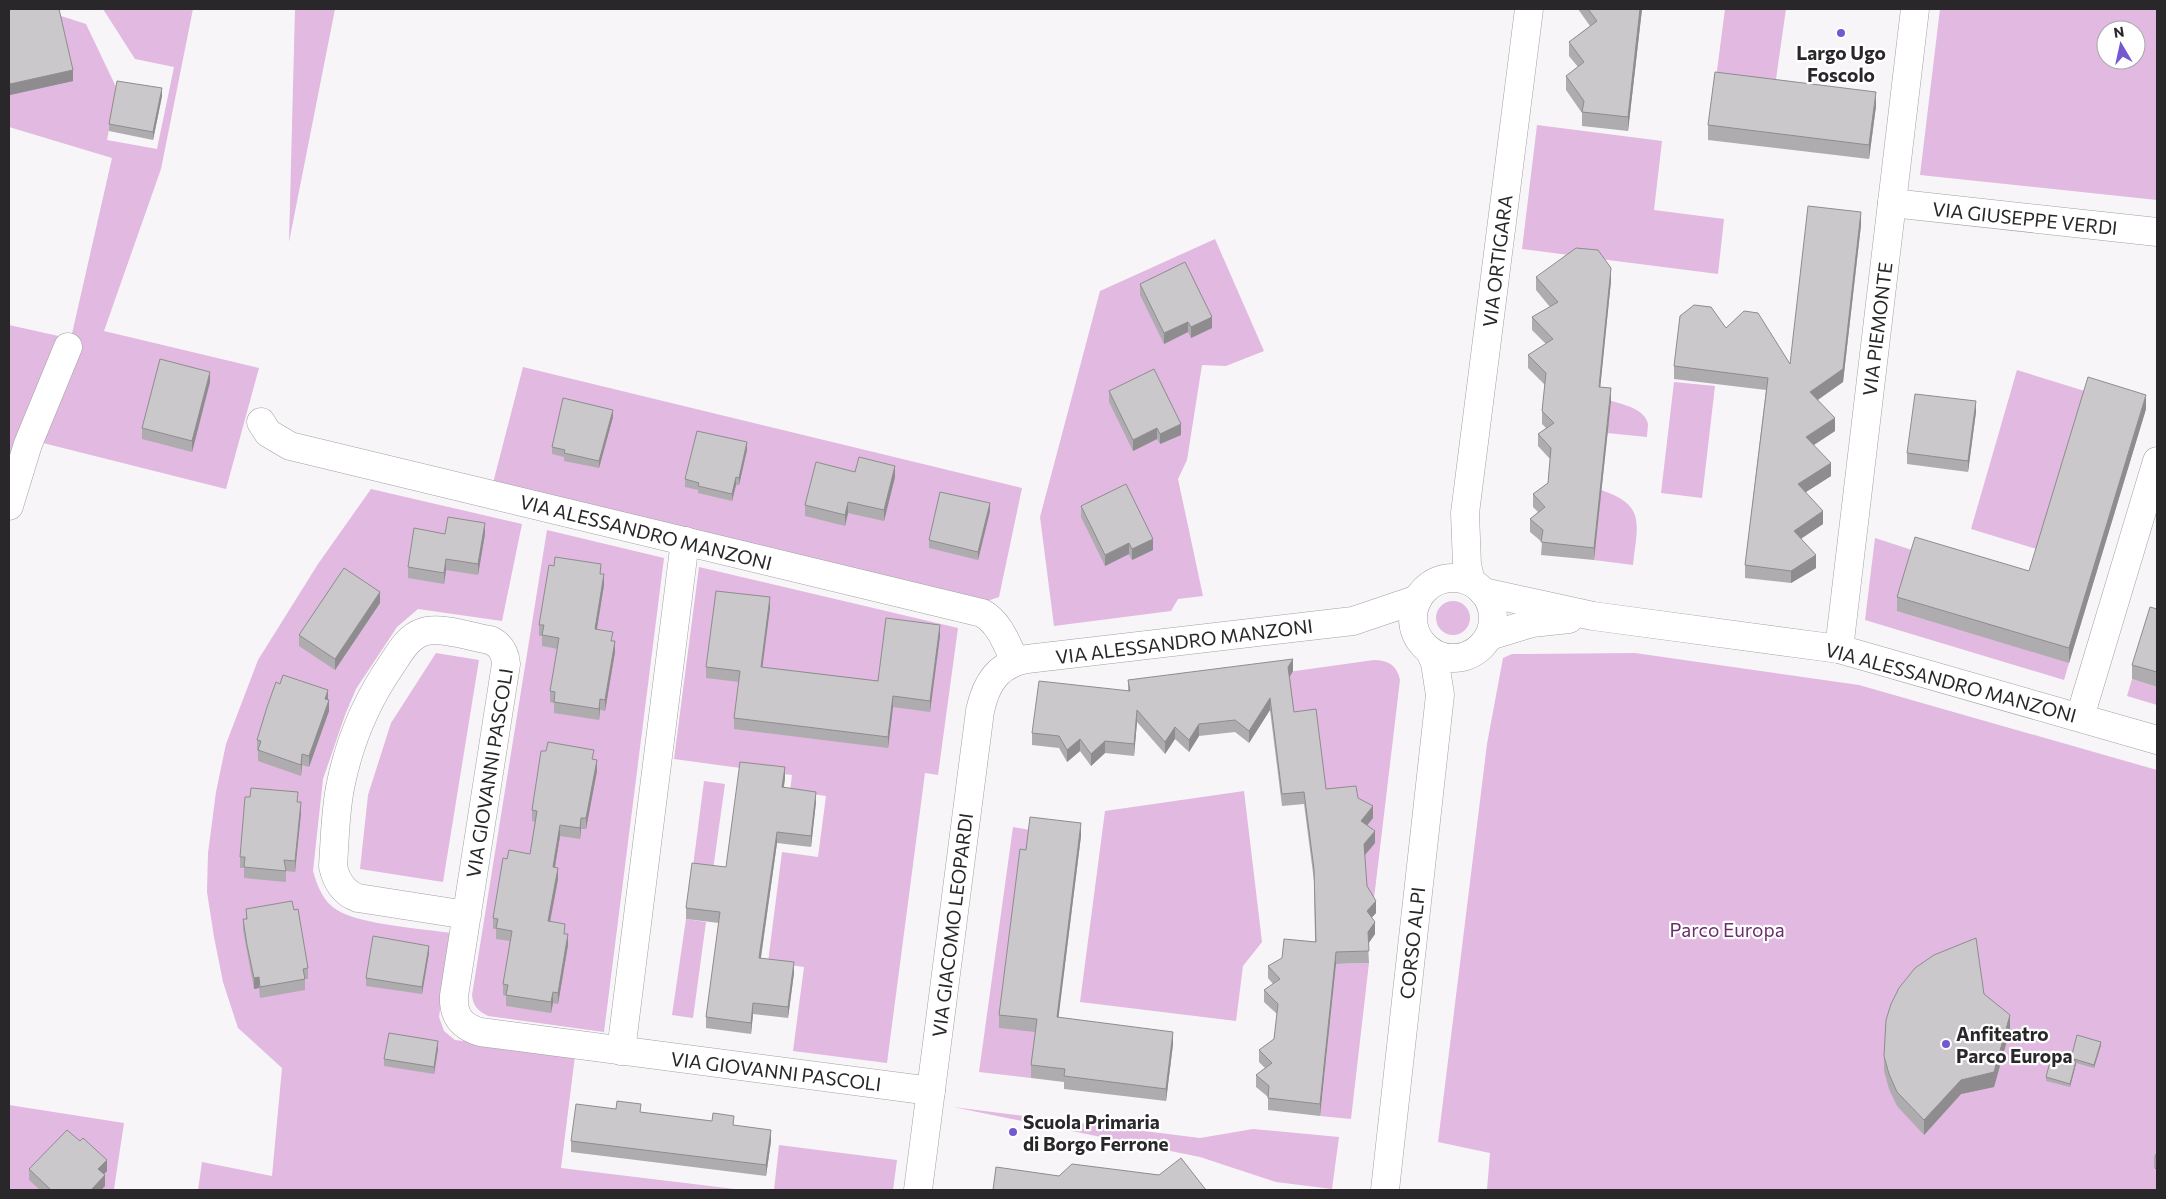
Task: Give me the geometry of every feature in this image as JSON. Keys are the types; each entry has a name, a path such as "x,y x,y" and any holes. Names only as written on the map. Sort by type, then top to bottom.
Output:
{"street":[{"name":"VIA ORTIGARA","path":"1441,580 1456,548 1465,513 1529,9"},
{"name":"VIA PIEMONTE","path":"1839,648 1915,9"},
{"name":"VIA GIUSEPPE VERDI","path":"1892,203 2157,232"},
{"path":"9,506 28,444 68,347"},
{"name":"VIA ALESSANDRO MANZONI","path":"261,422 268,433 290,446 982,613 993,620 999,628 1010,664 1353,620 1418,599 1428,588 1441,580 1457,578 1477,587 1593,616 1839,648 2157,740"},
{"path":"2080,717 2157,461"},
{"name":"VIA ORTIGARA","path":"1465,513 1467,565 1477,587"},
{"path":"620,1051 685,541"},
{"path":"1477,587 1491,605 1493,621 1489,636"},
{"path":"1418,599 1414,614 1423,640"},
{"name":"VIA ALESSANDRO MANZONI","path":"1353,620 1402,626 1442,656 1455,658 1468,655 1480,647 1489,636 1532,623 1593,616"},
{"name":"VIA GIOVANNI PASCOLI","path":"467,915 358,898 343,888 335,875 333,866 341,783 362,716 379,682 405,644 425,631 435,630 490,640 498,644 505,655 506,664 453,1006 460,1022 469,1029 480,1032 931,1091"},
{"name":"CORSO ALPI","path":"1384,1190 1440,695 1435,663 1423,640"},
{"name":"CORSO ALPI","path":"1440,695 1450,675 1468,655"},
{"name":"VIA GIACOMO LEOPARDI","path":"918,1190 980,710 987,688 1010,664"}],"green space":[{"path":"9,9 58,15 86,24 117,89 107,140 157,149 174,67 135,59 103,9 193,9 161,169 104,331 259,368 226,489 43,443 81,341 71,338 112,158 9,127"},
{"path":"295,9 335,9 289,242"},
{"path":"1725,9 1786,9 1774,93 1715,86"},
{"path":"1940,9 2157,9 2157,200 1920,175"},
{"path":"1537,125 1662,141 1654,210 1724,219 1718,274 1522,249"},
{"path":"1215,239 1264,351 1226,366 1202,365 1187,460 1178,479 1203,596 1178,599 1171,611 1054,626 1040,517 1100,291"},
{"path":"9,325 63,337 9,481"},
{"path":"523,367 1022,488 999,597 984,602 493,483"},
{"path":"2017,370 2088,392 2040,550 1971,529"},
{"path":"1674,382 1715,386 1702,498 1661,493"},
{"path":"1611,401 1633,408 1643,414 1648,424 1647,437 1607,433"},
{"path":"371,489 522,524 502,621 418,609 397,627 356,689 323,779 313,871 321,893 332,907 360,919 451,933 439,1017 444,1031 455,1040 575,1056 561,1168 743,1190 198,1190 202,1162 272,1176 282,1068 238,1028 223,982 214,937 207,892 208,853 216,792 226,744 258,660 318,564"},
{"path":"1601,490 1626,502 1636,518 1637,528 1633,565 1594,560"},
{"path":"547,530 664,558 604,1032 488,1016 477,1008 472,995"},
{"path":"1875,538 1915,551 2069,663 2064,680 1865,620"},
{"path":"699,567 958,628 938,775 925,773 887,1063 793,1051 804,967 768,962 782,852 818,857 826,796 790,791 792,775 674,759"},
{"path":"1453,601 1465,606 1470,618 1465,630 1453,635 1441,630 1436,618 1441,606"},
{"path":"436,653 479,660 443,882 360,869 368,795 391,723"},
{"name":"Parco Europa","path":"1635,653 1859,685 2157,770 2157,1190 1487,1190 1490,1153 1438,1142 1487,744 1503,658 1512,654"},
{"path":"1374,660 1384,661 1392,665 1397,671 1400,680 1373,907 1294,724 1288,672"},
{"path":"2132,679 2157,687 2157,705 2127,696"},
{"path":"704,781 725,784 712,877 692,874"},
{"path":"1244,791 1262,942 1243,966 1236,1021 1080,1002 1105,811"},
{"path":"1013,827 1030,830 1037,1032 1031,1078 979,1072"},
{"path":"686,919 706,922 693,1018 672,1015"},
{"path":"1369,963 1351,1119 1320,1116 1336,964"},
{"path":"9,1105 124,1123 114,1189 116,1190 9,1190"},
{"path":"953,1107 1200,1138 1253,1129 1339,1137 1332,1189 1276,1182 1200,1157"},
{"path":"779,1145 897,1160 893,1190 774,1190"}],"building":[{"path":"9,9 59,9 73,70 10,84"},
{"path":"1588,9 1640,9 1628,117 1582,112 1584,101 1566,76 1584,62 1569,42 1597,21"},
{"path":"1715,72 1876,92 1869,145 1708,125"},
{"path":"117,81 162,88 153,132 109,124"},
{"path":"1808,206 1861,212 1843,369 1810,392 1835,418 1806,437 1831,463 1798,484 1823,511 1794,531 1816,555 1791,571 1745,565 1768,378 1674,366 1680,316 1694,305 1711,307 1726,328 1744,311 1758,313 1790,364"},
{"path":"1576,248 1598,250 1611,268 1599,387 1611,388 1594,548 1541,542 1543,530 1530,519 1545,507 1533,494 1548,483 1551,448 1538,434 1554,423 1542,411 1546,373 1528,355 1553,339 1532,317 1558,302 1536,277"},
{"path":"1185,262 1212,317 1191,327 1188,322 1164,333 1140,284"},
{"path":"160,359 210,372 192,441 142,428"},
{"path":"1154,369 1181,424 1160,434 1157,428 1133,440 1109,391"},
{"path":"2088,377 2146,395 2069,648 1897,597 1915,537 2029,571"},
{"path":"1915,394 1976,401 1968,461 1907,453"},
{"path":"563,398 613,410 599,461 564,453 565,450 552,447"},
{"path":"697,431 747,442 739,478 736,477 732,494 698,486 699,483 685,479"},
{"path":"859,457 895,466 884,510 848,502 845,515 805,505 816,462 855,472"},
{"path":"1126,484 1153,539 1132,549 1129,543 1105,555 1081,506"},
{"path":"940,492 990,503 978,552 929,540"},
{"path":"448,517 485,523 478,564 446,559 444,573 408,567 414,528 445,534"},
{"path":"555,557 601,564 600,574 604,574 595,629 613,632 611,641 615,641 605,700 600,699 599,709 554,702 555,692 550,691 559,638 542,635 544,625 539,625 549,565 554,566"},
{"path":"344,568 380,592 335,659 299,635"},
{"path":"716,591 770,597 761,667 878,681 886,618 940,625 930,701 893,696 888,737 734,718 740,671 706,667"},
{"path":"2150,607 2157,609 2157,672 2132,665"},
{"path":"1293,659 1288,667 1294,712 1316,709 1326,789 1356,786 1358,798 1373,806 1361,821 1375,831 1364,844 1367,886 1376,901 1367,911 1375,922 1368,932 1369,951 1336,952 1320,1104 1268,1098 1269,1086 1256,1075 1272,1063 1259,1050 1274,1039 1278,1004 1264,990 1280,979 1268,966 1282,958 1284,939 1316,942 1314,869 1304,792 1282,794 1270,698 1249,731 1235,720 1199,724 1189,740 1175,727 1165,742 1137,710 1134,744 1105,741 1091,754 1080,739 1067,750 1059,736 1032,733 1039,681 1130,691 1128,680"},
{"path":"283,675 328,690 325,699 329,700 309,756 302,754 301,765 258,750 261,741 257,740 267,707 276,682 280,684"},
{"path":"548,742 594,750 592,759 597,760 586,818 581,818 580,828 560,825 553,867 558,868 548,921 565,924 564,934 568,934 558,993 553,992 551,1002 506,995 508,985 503,984 512,931 496,928 498,919 493,918 503,858 507,859 509,850 530,854 537,811 532,810 541,751 546,751"},
{"path":"740,762 785,767 782,787 816,792 811,836 777,832 759,958 794,962 788,1007 753,1003 751,1023 706,1017 720,912 686,908 692,863 726,867"},
{"path":"251,788 298,792 297,802 301,802 295,861 284,860 286,871 244,867 245,857 240,857 245,797 250,797"},
{"path":"1030,817 1081,823 1057,1017 1173,1032 1166,1089 1064,1076 1065,1069 1031,1065 1037,1019 999,1015 1020,849 1026,850"},
{"path":"292,901 294,910 298,909 308,968 303,969 305,979 260,987 259,977 254,978 247,945 243,919 247,919 246,909"},
{"path":"373,936 429,946 422,987 366,978"},
{"name":"Anfiteatro Parco Europa","path":"1976,938 1984,994 2010,1015 1994,1072 1961,1080 1924,1120 1897,1092 1889,1074 1884,1056 1886,1020 1899,988 1915,968 1934,955"},
{"path":"389,1033 438,1041 434,1067 384,1059"},
{"path":"2077,1035 2101,1042 2094,1065 2071,1058"},
{"path":"2052,1054 2076,1061 2070,1084 2046,1077"},
{"path":"617,1101 641,1104 640,1112 712,1121 713,1113 734,1116 733,1125 771,1130 766,1165 571,1141 576,1104 616,1109"},
{"path":"67,1130 80,1141 83,1138 107,1160 98,1169 105,1175 91,1190 51,1190 29,1169"},
{"path":"2157,1153 2157,1170 2155,1168 2155,1156"},
{"path":"1181,1158 1206,1190 993,1190 996,1167 1059,1176 1072,1164 1159,1175"}],"place":[{"name":"Largo Ugo Foscolo","path":"1841,33"},
{"name":"Anfiteatro Parco Europa","path":"1946,1044"},
{"name":"Scuola Primaria di Borgo Ferrone","path":"1013,1132"}]}
